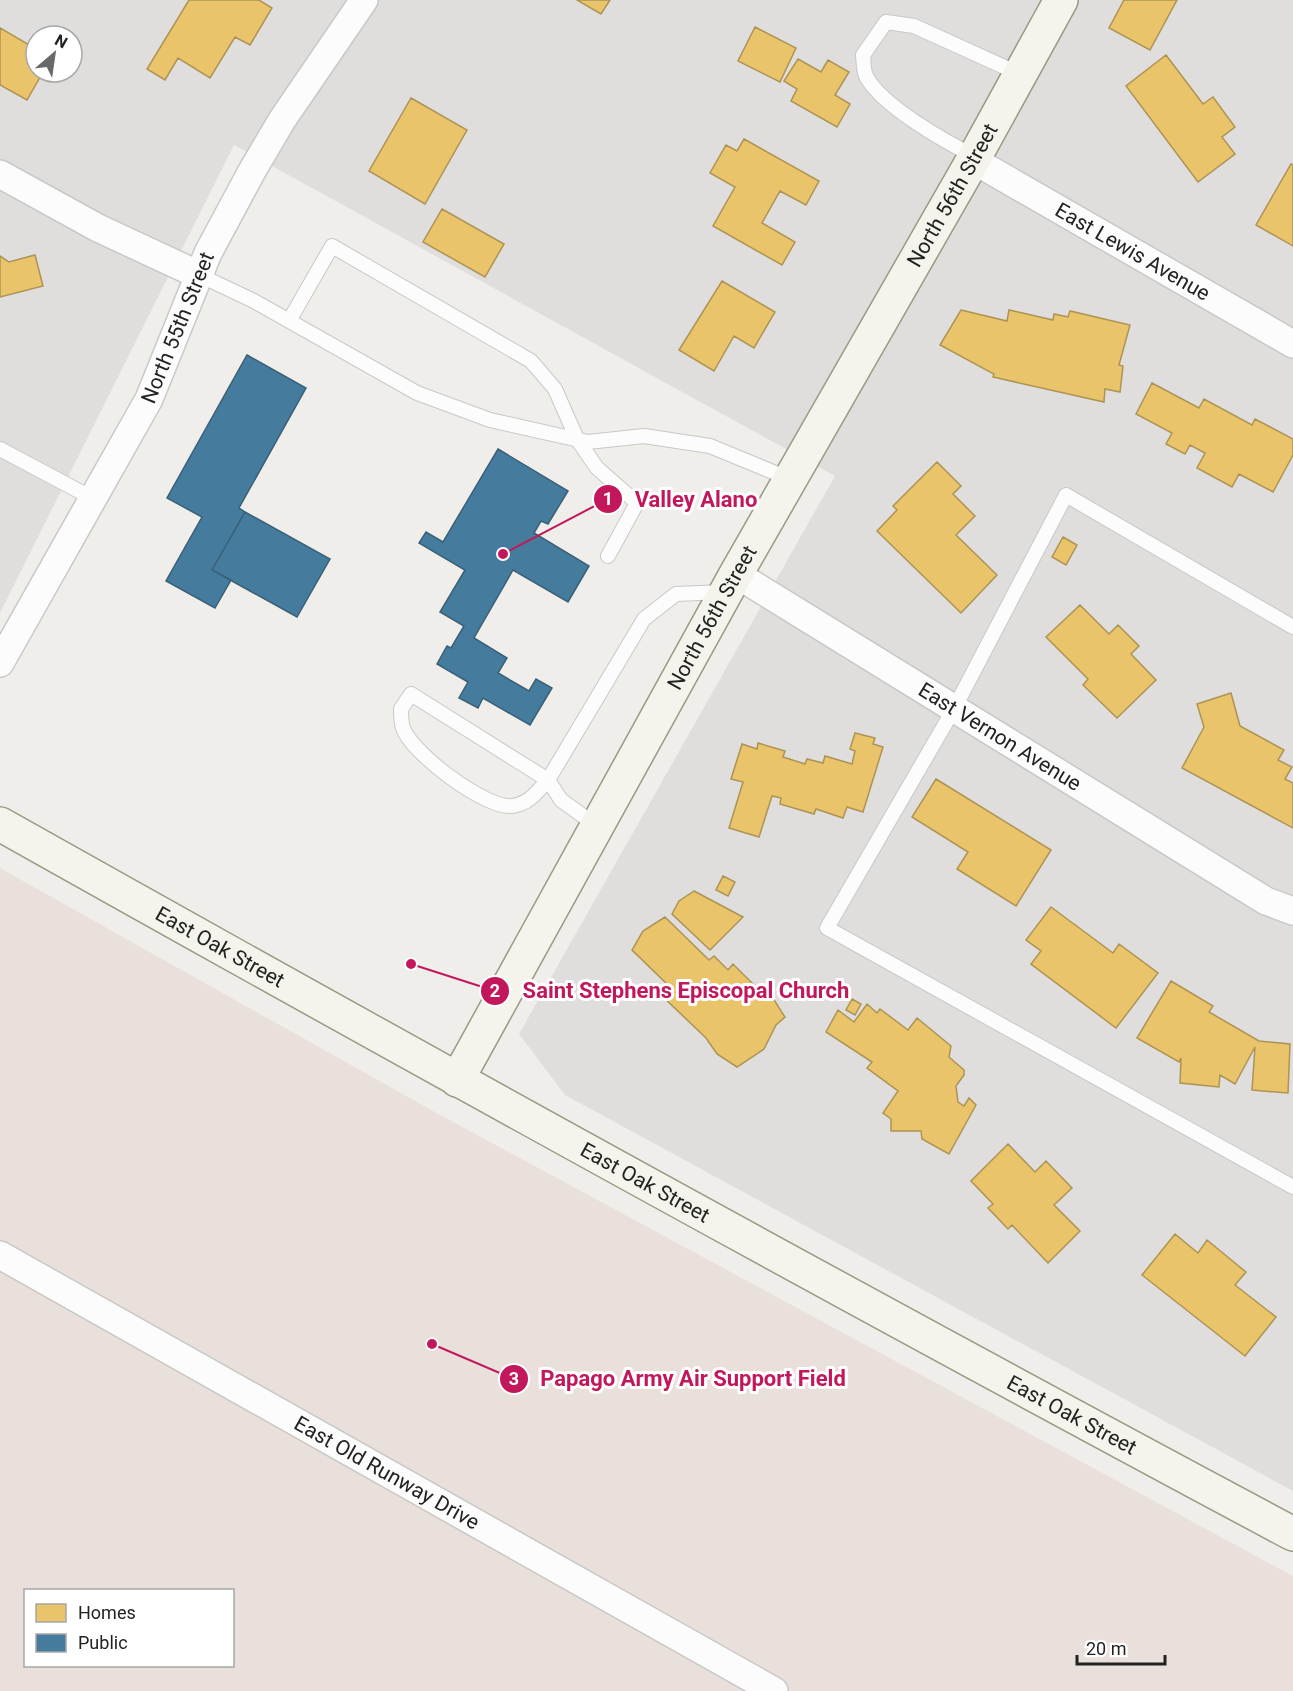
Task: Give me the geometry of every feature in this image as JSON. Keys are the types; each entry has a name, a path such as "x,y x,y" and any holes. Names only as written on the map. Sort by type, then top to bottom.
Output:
{"street":[{"name":"North 55th Street","path":"0,663 148,399 199,275 247,181 282,120 364,0"},
{"name":"North 56th Street","path":"457,1080 731,583 974,158 1061,0"},
{"name":"East Lewis Avenue","path":"974,158 1293,344"},
{"path":"0,174 98,228 199,275"},
{"name":"East Vernon Avenue","path":"731,583 955,707 1266,901 1293,911"},
{"name":"East Oak Street","path":"0,824 457,1080 1011,1383 1293,1534"},
{"name":"East Old Runway Drive","path":"0,1255 774,1691"}],"lane":[{"path":"974,158 919,125 880,93 866,76 863,55 886,22 914,26 1020,74"},
{"path":"289,321 332,246 531,361 555,389 577,439 597,468 637,503 608,556"},
{"path":"199,275 289,321 417,393 490,420 588,442 644,436 710,446 790,479"},
{"path":"0,448 92,498"},
{"path":"1293,627 1066,495 955,707 827,928 1293,1186"},
{"path":"597,826 561,800 548,780 411,694 401,709 403,729 417,749 438,768 493,804 511,806 529,801 548,780 644,619 676,594 731,583"}],"shaded area":[{"path":"0,0 1293,0 1293,1491 565,1095 519,1034 835,476 234,145 0,613"},
{"path":"0,868 433,1111 1293,1576 1293,1691 0,1691"}],"building: Homes":[{"path":"189,0 259,0 272,8 250,45 235,37 210,78 178,58 165,80 147,69"},
{"path":"577,0 610,0 601,14"},
{"path":"1124,0 1177,0 1150,50 1109,28"},
{"path":"755,27 796,48 780,82 738,61"},
{"path":"0,28 24,42 24,84 36,84 27,100 0,85"},
{"path":"1166,55 1203,104 1213,97 1235,127 1222,137 1235,154 1198,182 1126,86"},
{"path":"798,59 821,72 828,60 849,72 835,95 850,104 837,127 791,101 797,89 784,81"},
{"path":"411,98 467,130 425,204 369,171"},
{"path":"744,139 819,181 806,205 780,191 762,223 795,242 782,265 713,226 735,187 710,173 726,145 737,151"},
{"path":"1291,164 1293,165 1293,246 1256,225"},
{"path":"442,209 504,244 485,277 423,242"},
{"path":"35,255 43,286 0,297 0,256 9,262"},
{"path":"722,281 775,312 754,348 734,336 714,371 679,350"},
{"path":"961,310 1007,321 1009,310 1053,320 1054,314 1068,317 1070,311 1130,325 1119,365 1123,366 1120,392 1105,389 1104,402 993,377 994,374 940,345"},
{"path":"1152,383 1199,408 1204,399 1252,425 1255,419 1293,439 1293,455 1273,492 1239,474 1232,487 1197,468 1205,453 1190,445 1185,454 1166,444 1172,433 1136,414"},
{"path":"937,462 961,486 953,494 975,516 956,535 997,575 961,613 877,531 897,510 893,506"},
{"path":"1063,537 1077,545 1066,565 1052,557"},
{"path":"1080,605 1109,634 1118,625 1139,646 1131,654 1156,680 1117,718 1083,685 1088,679 1046,637"},
{"path":"1231,693 1240,726 1284,750 1278,760 1292,767 1285,779 1293,783 1293,828 1182,768 1204,727 1197,704"},
{"path":"855,733 875,738 873,744 883,747 863,812 847,807 843,818 816,809 814,814 780,804 781,798 772,796 759,837 729,828 743,782 731,779 742,744 757,749 758,743 785,751 783,757 805,764 807,759 823,763 825,756 852,764 855,751 850,749"},
{"path":"936,779 1051,850 1016,906 957,869 968,852 912,817"},
{"path":"723,876 735,882 728,896 716,890"},
{"path":"694,891 743,917 710,950 672,914 679,901"},
{"path":"1051,907 1113,953 1119,944 1158,973 1116,1028 1031,964 1041,951 1026,940"},
{"path":"665,917 709,960 714,956 728,970 733,964 753,984 771,995 785,1017 776,1025 764,1049 737,1067 717,1054 706,1038 660,994 668,985 632,950 643,931"},
{"path":"1171,981 1213,1006 1209,1012 1259,1041 1290,1044 1288,1093 1252,1090 1255,1047 1235,1084 1220,1075 1219,1087 1180,1083 1181,1058 1179,1062 1137,1038"},
{"path":"852,999 861,1004 855,1015 846,1010"},
{"path":"867,1004 877,1013 880,1009 908,1030 917,1018 951,1046 949,1057 964,1070 964,1075 956,1086 958,1102 964,1106 969,1098 976,1105 949,1154 922,1139 921,1131 891,1131 891,1119 883,1113 898,1091 867,1068 872,1062 826,1032 838,1010 854,1022"},
{"path":"1008,1144 1035,1172 1046,1161 1072,1188 1054,1205 1080,1231 1048,1263 1012,1225 1008,1229 988,1208 993,1204 971,1181"},
{"path":"1175,1234 1198,1253 1207,1240 1246,1272 1235,1285 1276,1317 1245,1356 1142,1275"}],"building: Public":[{"path":"247,355 306,388 239,508 245,512 212,570 231,580 215,608 166,581 202,517 167,498"},
{"path":"498,449 568,491 548,524 541,521 534,533 589,566 568,602 513,570 474,638 507,658 498,673 529,691 536,679 552,688 530,725 483,698 478,708 459,698 468,682 437,664 447,646 451,648 464,626 440,612 465,570 419,543 426,532 443,542"},
{"path":"245,512 330,559 297,617 212,570"}],"place":[{"name":"Valley Alano","path":"503,554"},
{"name":"Saint Stephens Episcopal Church","path":"411,964"},
{"name":"Papago Army Air Support Field","path":"432,1344"}]}
